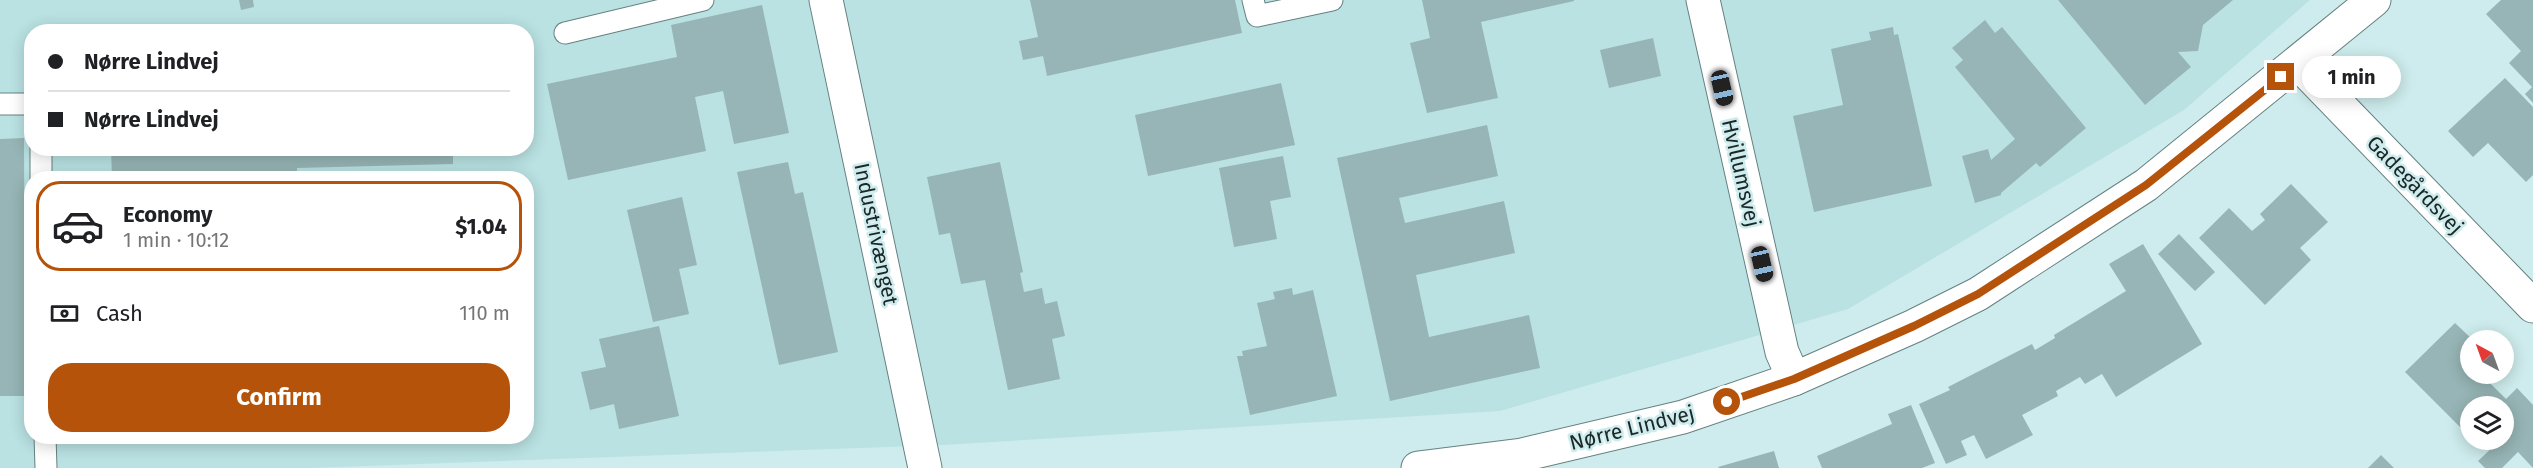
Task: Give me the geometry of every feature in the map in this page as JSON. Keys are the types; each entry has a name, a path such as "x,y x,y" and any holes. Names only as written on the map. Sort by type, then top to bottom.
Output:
{"street":[{"name":"Industrivænget","path":"826,0 925,468"},
{"name":"Hvillumsvej","path":"1702,0 1782,352 1794,379"},
{"name":"Nørre Lindvej","path":"1418,468 1522,455 1683,417 1794,379 1914,326 1978,294 2146,185 2374,0"},
{"name":"Gadegårdsvej","path":"2298,63 2533,306"}],"lane":[{"path":"565,33 703,0"},
{"path":"1253,0 1257,16 1332,0"},
{"path":"0,104 24,104"},
{"path":"41,156 42,171"},
{"path":"45,444 45,468"}],"shaded area":[{"path":"0,0 2310,0 2184,110 1848,309 1500,411 944,445 310,468 0,468"}],"building":[{"path":"239,0 253,0 254,7 241,10"},
{"path":"1030,0 1235,0 1242,33 1047,76 1043,56 1023,60 1019,41 1038,37"},
{"path":"1422,0 1574,1 1481,22 1498,98 1427,113 1410,43 1430,38"},
{"path":"2058,0 2233,0 2203,25 2198,51 2178,52 2191,67 2145,105"},
{"path":"2501,0 2533,0 2533,103 2525,94 2532,87 2509,63 2521,51 2486,14"},
{"path":"762,5 789,133 734,144 723,91 695,97 706,151 568,180 547,84 677,57 671,25"},
{"path":"1985,20 1995,33 2002,27 2086,128 2040,167 2036,163 2001,195 1975,203 1962,156 1988,149 1991,160 2015,139 1955,67 1963,60 1952,48"},
{"path":"1893,27 1894,35 1898,34 1932,186 1814,212 1793,116 1843,105 1831,49 1871,40 1869,32"},
{"path":"1653,38 1661,76 1609,88 1600,50"},
{"path":"2505,78 2533,107 2533,175 2526,182 2488,143 2473,157 2448,131"},
{"path":"1281,83 1295,145 1148,176 1135,115"},
{"path":"1487,125 1498,176 1399,198 1405,223 1504,201 1515,253 1416,275 1429,337 1529,315 1540,368 1390,401 1337,158"},
{"path":"24,138 24,396 0,396 0,139"},
{"path":"111,156 453,156 453,164 297,168 297,171 112,171"},
{"path":"1283,156 1291,197 1270,201 1277,239 1234,247 1219,168"},
{"path":"788,162 795,194 803,192 838,352 779,365 737,172"},
{"path":"1000,162 1023,272 1020,273 1024,292 1042,288 1045,304 1057,301 1065,336 1052,339 1060,379 1008,390 985,280 961,284 950,233 939,235 927,177"},
{"path":"2291,184 2328,222 2300,248 2311,260 2265,305 2199,238 2229,208 2252,231 2265,220 2260,214"},
{"path":"682,197 697,265 679,269 689,314 653,322 627,210"},
{"path":"2179,234 2215,272 2195,291 2158,254"},
{"path":"2143,244 2202,344 2116,397 2102,374 2085,384 2080,377 2056,391 2058,396 2022,415 2033,435 1986,459 1974,435 1961,441 1967,455 1946,464 1919,404 1950,390 1948,387 2032,344 2035,350 2055,338 2054,335 2126,291 2109,264"},
{"path":"1292,288 1293,295 1313,290 1337,396 1250,415 1237,356 1243,356 1242,351 1267,346 1257,303 1275,299 1273,292"},
{"path":"2455,323 2462,330 2460,330 2460,384 2491,384 2503,396 2460,396 2460,427 2405,372"},
{"path":"659,326 679,416 619,429 614,404 590,410 581,372 606,367 599,339"},
{"path":"2517,388 2533,405 2533,468 2518,452 2502,468 2485,468 2478,461 2490,450 2514,450 2514,396 2509,396"},
{"path":"1911,405 1935,463 1922,468 1822,468 1817,456 1892,424 1888,414"},
{"path":"1774,451 1779,468 1718,467"},
{"path":"2381,455 2394,468 2368,468"}],"route":[{"path":"1727,402 1794,379 1914,326 1978,294 2146,185 2281,77"}]}
